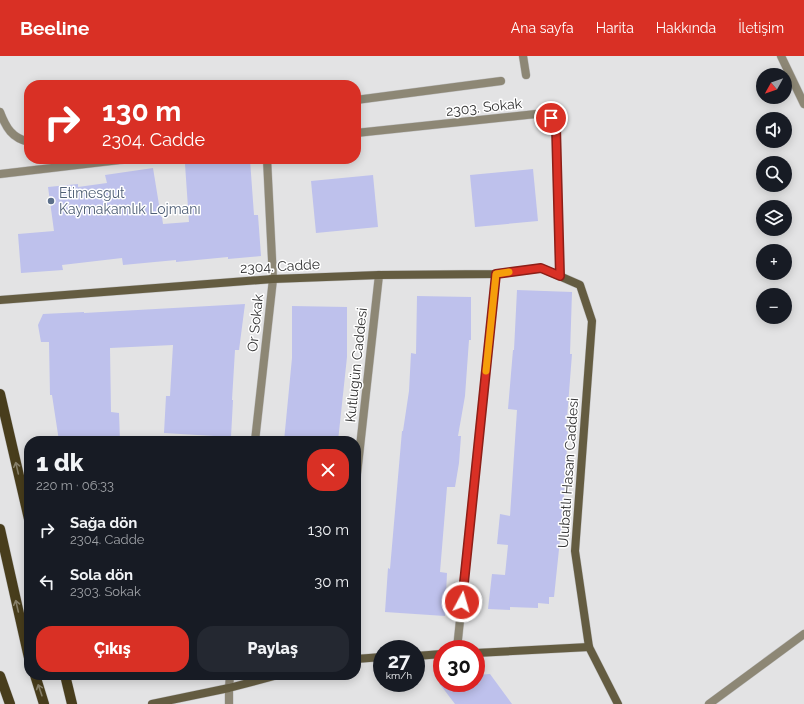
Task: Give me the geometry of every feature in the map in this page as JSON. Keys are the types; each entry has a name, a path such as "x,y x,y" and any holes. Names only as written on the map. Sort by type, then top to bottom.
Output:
{"main road":[{"path":"0,394 24,497"},
{"path":"0,529 24,636"},
{"path":"0,676 10,704"},
{"path":"37,680 44,704"},
{"path":"66,680 72,704"},
{"path":"0,685 4,704"}],"street":[{"path":"523,56 526,75"},
{"path":"781,56 804,104"},
{"path":"361,99 502,81"},
{"path":"0,112 9,131 16,137 24,140"},
{"name":"2303. Sokak","path":"361,132 536,114 546,115 551,118 556,127 560,276"},
{"path":"0,174 85,164"},
{"name":"Or Sokak","path":"256,436 273,279 267,164"},
{"name":"2304. Cadde","path":"0,300 273,279 379,275 496,274 541,268 560,276"},
{"path":"458,640 496,274"},
{"name":"Kutlugün Caddesi","path":"361,438 379,275"},
{"name":"Ulubatlı Hasan Caddesi","path":"560,276 580,285 592,321 575,551 589,647 618,704"},
{"path":"709,704 804,634"},
{"path":"485,653 589,647"},
{"path":"361,659 373,658"},
{"path":"229,680 229,704"},
{"path":"152,704 259,680"}],"building":[{"path":"185,164 250,164 254,215 258,215 261,256 228,259 228,257 176,262 176,260 123,265 122,258 62,265 63,270 21,273 18,234 54,231 48,187 78,184 78,187 107,183 105,175 153,168 163,224 189,222"},
{"path":"533,169 538,221 475,227 470,175"},
{"path":"373,175 378,227 316,233 311,181"},
{"path":"517,290 572,292 570,354 572,354 566,431 568,431 563,511 554,597 549,597 549,604 538,603 538,608 510,607 510,610 488,609 492,574 505,575 508,545 497,544 500,514 510,516 517,410 508,409 514,350"},
{"path":"417,296 471,297 471,340 469,340 465,396 458,436 461,436 459,463 455,487 447,487 440,572 447,573 445,616 385,612 402,431 409,391 411,353 416,354"},
{"path":"245,304 239,350 235,350 231,436 164,433 166,396 170,396 173,345 110,348 111,412 119,413 120,436 58,436 52,395 50,395 49,342 41,342 38,325 43,314"},
{"path":"292,306 347,307 347,357 339,436 284,436 292,358"},
{"path":"485,674 490,674 512,704 455,704 446,692 485,692"}],"slow traffic":[{"path":"486,371 496,274 509,272"}],"place":[{"name":"Etimesgut Kaymakamlık Lojmanı","path":"51,201"}],"route":[{"path":"462,602 496,274 541,268 560,276 556,127 551,118"}]}
